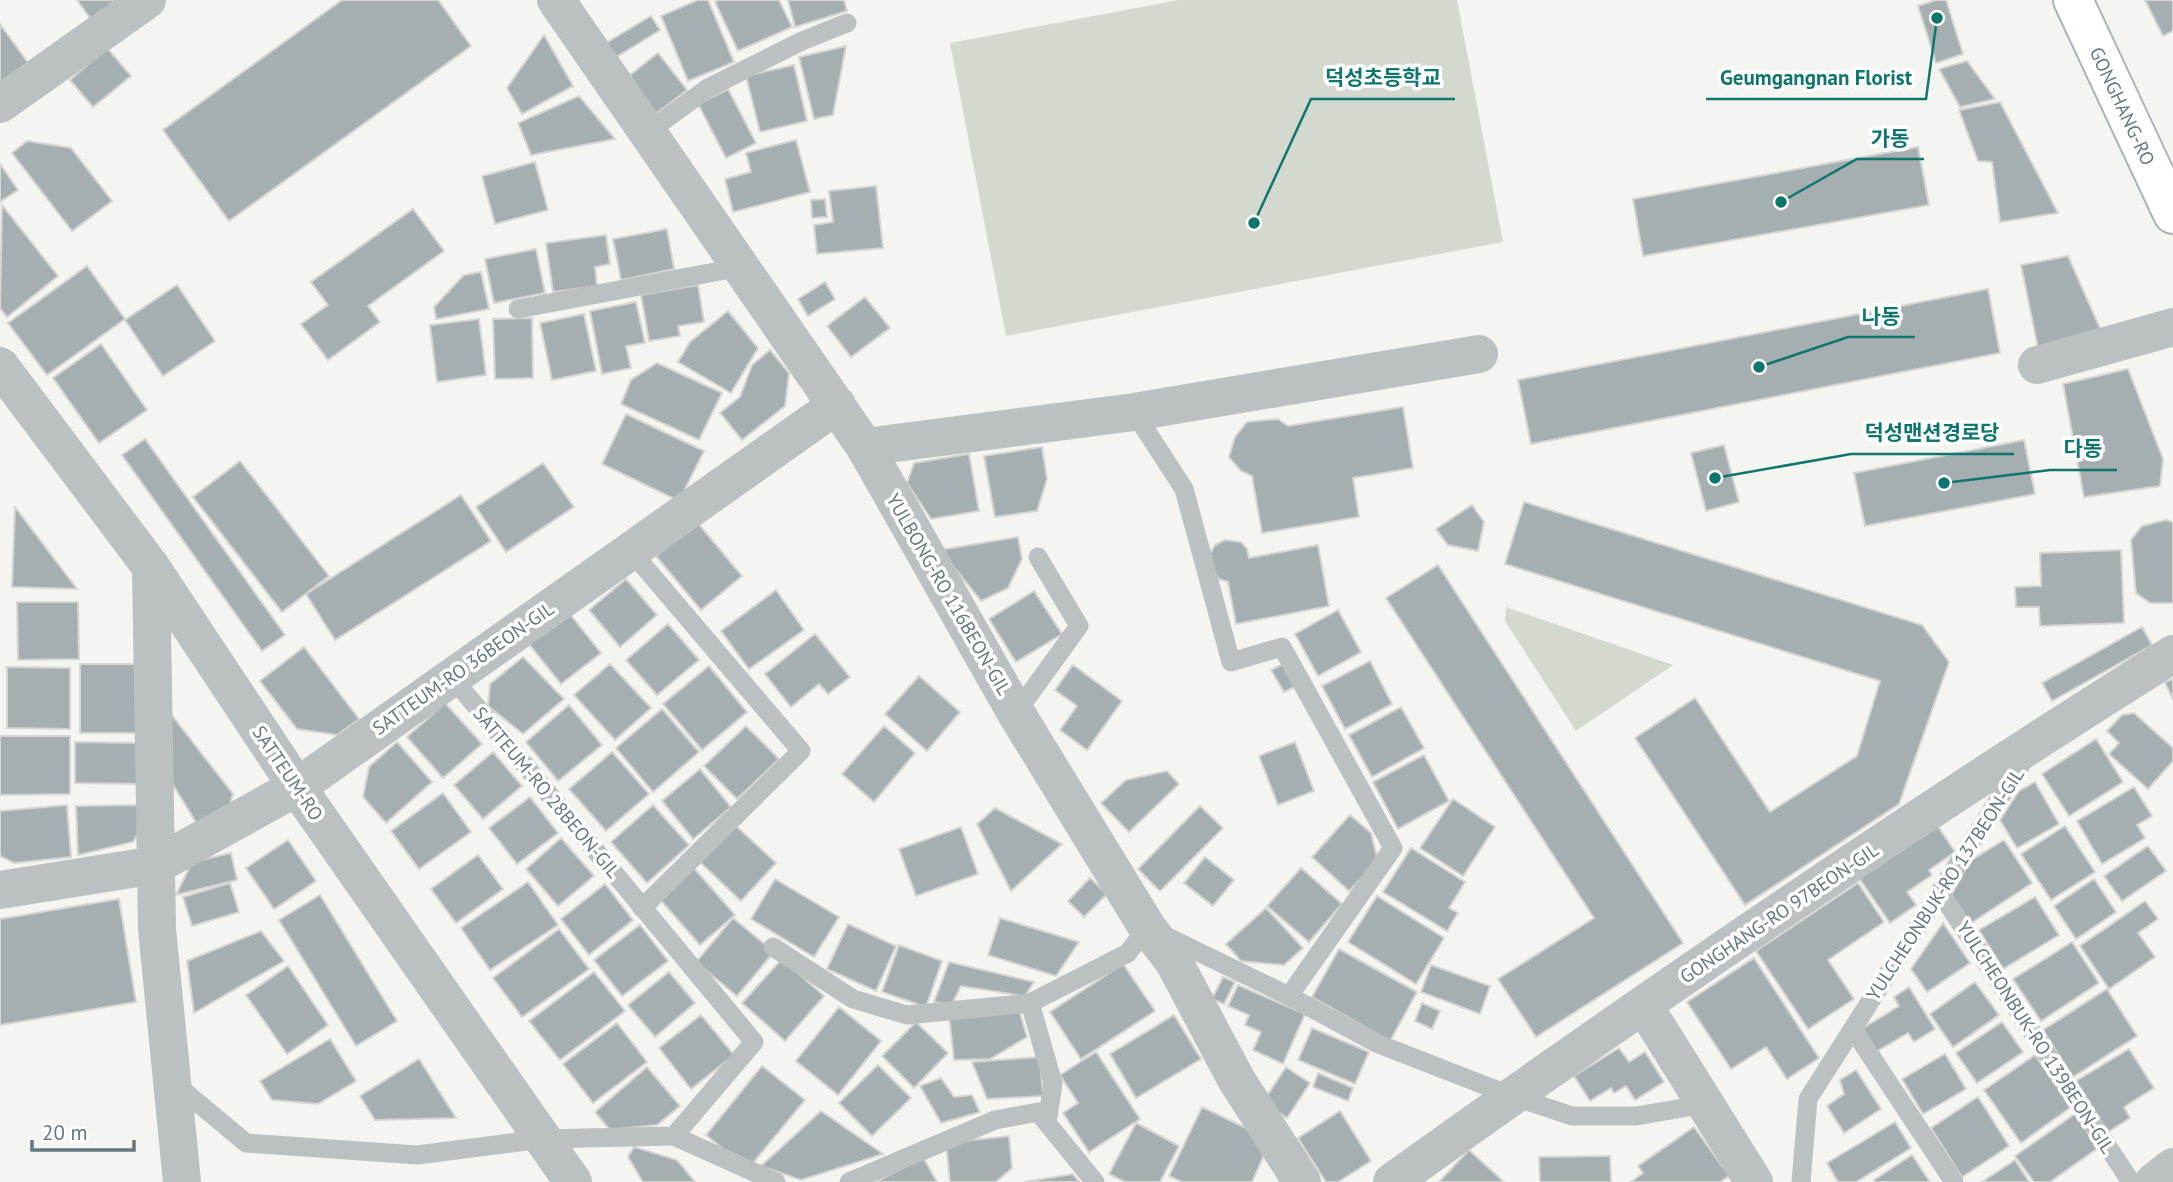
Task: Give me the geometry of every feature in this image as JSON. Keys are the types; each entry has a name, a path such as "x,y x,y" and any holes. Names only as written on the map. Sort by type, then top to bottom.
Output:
{"main road":[{"name":"GONGHANG-RO","path":"2073,0 2173,214"}],"street":[{"path":"0,104 147,0"},
{"name":"YULBONG-RO 116BEON-GIL","path":"556,0 865,447 1016,713 1147,927 1174,962 1236,1079 1302,1182"},
{"path":"2037,365 2173,327"},
{"path":"865,447 1134,412 1479,354"},
{"name":"SATTEUM-RO","path":"0,366 151,567 297,787 573,1182"},
{"name":"SATTEUM-RO 36BEON-GIL","path":"0,890 156,865 297,787 837,405"},
{"path":"151,567 157,929 181,1182"},
{"name":"GONGHANG-RO 97BEON-GIL","path":"1392,1182 1512,1096 2037,739 2173,654"},
{"path":"1644,1006 1754,1182"},
{"path":"2154,1182 2173,1167"}],"lane":[{"path":"648,132 708,88 802,41 847,23"},
{"path":"518,309 741,267"},
{"path":"1134,412 1184,489 1231,662 1282,647 1393,848 1289,996"},
{"path":"630,550 801,751 642,908"},
{"path":"1016,713 1079,626 1038,557"},
{"name":"SATTEUM-RO 28BEON-GIL","path":"451,676 754,1042 674,1136"},
{"name":"YULCHEONBUK-RO 137BEON-GIL","path":"1801,1182 1808,1099 2037,739"},
{"name":"YULCHEONBUK-RO 139BEON-GIL","path":"1940,892 2131,1182"},
{"path":"773,947 853,999 907,1015 1030,1003 1128,953 1147,927 1289,996 1376,1044 1572,1116 1636,1116 1706,1104"},
{"path":"1030,1003 1053,1083 1046,1123"},
{"path":"1853,1029 1954,1182"},
{"path":"172,1081 247,1143 417,1155 543,1139 674,1136 776,1182"},
{"path":"849,1182 995,1121 1038,1112 1095,1182"}],"shaded area":[{"path":"1179,0 1457,0 1503,242 1006,336 950,43"},
{"path":"1506,607 1673,665 1576,731 1505,621"}],"building":[{"path":"77,0 124,0 93,22"},
{"path":"342,0 438,0 471,46 229,221 163,130"},
{"path":"698,0 708,0 734,62 688,81 661,16"},
{"path":"779,0 792,27 738,51 715,2"},
{"path":"788,0 844,0 847,11 795,27"},
{"path":"1946,0 1963,54 1936,63 1918,6"},
{"path":"2145,0 2173,0 2173,31 2163,36"},
{"path":"651,16 660,30 610,61 601,46"},
{"path":"0,24 31,67 0,89"},
{"path":"544,35 573,86 522,114 507,88"},
{"path":"846,46 833,115 814,119 799,57"},
{"path":"107,48 131,76 93,107 70,80"},
{"path":"658,53 687,90 653,116 625,79"},
{"path":"1967,61 1995,99 1960,107 1939,69"},
{"path":"794,65 807,121 760,132 746,76"},
{"path":"728,89 756,143 726,158 698,104"},
{"path":"579,96 615,139 531,155 518,123"},
{"path":"2000,102 2058,213 2000,222 1992,162 1978,161 1959,110"},
{"path":"796,140 810,192 733,212 725,179 751,172 746,153"},
{"path":"27,141 71,148 112,201 72,231 12,153"},
{"path":"1918,147 1929,205 1643,256 1633,199"},
{"path":"535,162 548,210 495,224 482,176"},
{"path":"0,164 18,190 0,202"},
{"path":"876,186 883,248 817,254 814,225 833,222 829,191"},
{"path":"825,199 827,217 812,218 811,200"},
{"path":"2,205 58,276 7,317 0,308"},
{"path":"413,209 444,251 368,306 380,322 328,360 301,324 328,305 311,282"},
{"path":"667,229 674,269 621,280 613,239"},
{"path":"606,235 610,264 595,267 597,286 553,292 546,243"},
{"path":"536,249 545,293 494,303 485,259"},
{"path":"2068,256 2103,335 2038,348 2021,265"},
{"path":"87,266 125,319 47,375 8,323"},
{"path":"481,272 489,309 436,319 434,307 464,275"},
{"path":"825,282 835,299 808,316 798,299"},
{"path":"177,285 215,341 163,376 125,320"},
{"path":"698,285 704,322 678,326 680,336 649,341 641,295"},
{"path":"1988,289 2000,353 1531,444 1518,380"},
{"path":"865,297 890,328 851,357 827,326"},
{"path":"636,302 645,343 626,346 631,368 602,374 590,311"},
{"path":"728,311 758,348 731,393 678,362 690,342"},
{"path":"584,314 596,371 552,380 540,323"},
{"path":"532,318 533,378 495,379 493,319"},
{"path":"479,319 486,375 437,382 430,325"},
{"path":"101,344 147,410 99,443 53,378"},
{"path":"770,350 789,373 785,406 742,440 720,413 740,397 752,365"},
{"path":"657,363 722,393 699,440 621,404 631,380"},
{"path":"2128,369 2163,459 2160,486 2084,497 2063,384"},
{"path":"1403,407 1413,468 1353,478 1359,517 1262,533 1252,476 1241,471 1229,457 1235,437 1247,422 1278,419 1288,426"},
{"path":"626,414 704,451 679,501 602,464"},
{"path":"145,439 285,635 262,651 122,455"},
{"path":"2024,440 2035,494 1865,526 1854,473"},
{"path":"1724,445 1739,502 1706,511 1691,453"},
{"path":"1042,447 1047,479 1037,511 995,517 984,456"},
{"path":"969,454 979,511 931,519 907,483 914,463"},
{"path":"240,461 329,576 282,612 193,497"},
{"path":"543,463 574,507 506,552 476,507"},
{"path":"461,495 491,541 335,640 306,594"},
{"path":"1524,502 1922,625 1949,662 1899,804 1745,905 1635,738 1695,698 1770,812 1857,756 1880,681 1505,564"},
{"path":"1472,505 1484,522 1478,551 1448,545 1436,529"},
{"path":"15,507 77,589 12,587"},
{"path":"2166,520 2173,522 2173,603 2150,603 2136,593 2131,540 2142,526"},
{"path":"697,522 742,576 701,610 656,556"},
{"path":"1018,537 1022,559 1008,588 981,601 940,550"},
{"path":"1225,540 1241,542 1247,549 1249,558 1318,545 1329,606 1236,624 1228,582 1219,579 1210,566 1210,554 1215,545"},
{"path":"2121,550 2124,623 2040,626 2039,607 2016,607 2015,587 2041,586 2040,553"},
{"path":"1438,565 1683,943 1536,1037 1498,979 1594,918 1386,598"},
{"path":"626,579 657,615 620,647 589,610"},
{"path":"776,590 804,630 749,669 721,631"},
{"path":"1034,591 1062,634 1016,662 989,619"},
{"path":"17,602 78,602 79,659 18,660"},
{"path":"1338,610 1361,652 1318,676 1295,634"},
{"path":"569,613 601,653 561,684 529,644"},
{"path":"668,624 699,660 657,695 626,660"},
{"path":"2142,627 2152,645 2052,701 2042,683"},
{"path":"815,634 850,677 828,694 819,684 791,707 765,674"},
{"path":"304,647 359,719 337,735 297,729 260,681"},
{"path":"523,657 564,699 523,734 488,706 490,684"},
{"path":"1370,661 1392,704 1345,729 1322,686"},
{"path":"80,664 137,664 138,733 80,733"},
{"path":"610,664 651,708 615,740 574,695"},
{"path":"1283,664 1296,686 1284,692 1271,670"},
{"path":"1073,665 1122,701 1087,750 1060,730 1077,706 1055,690"},
{"path":"709,666 747,712 702,750 663,704"},
{"path":"7,667 70,668 70,729 7,728"},
{"path":"919,676 960,712 927,751 885,714"},
{"path":"2173,679 2173,700 2165,682"},
{"path":"445,703 482,744 443,778 407,737"},
{"path":"569,705 602,745 558,781 526,742"},
{"path":"1401,707 1424,748 1372,777 1349,735"},
{"path":"167,709 233,794 225,818 199,827 168,777"},
{"path":"662,709 699,752 653,792 616,748"},
{"path":"2134,713 2173,748 2173,761 2148,789 2109,754 2119,743 2107,731 2122,715"},
{"path":"746,726 779,759 737,799 704,766"},
{"path":"884,726 915,753 874,802 842,774"},
{"path":"0,736 70,736 70,794 0,795"},
{"path":"2096,739 2123,782 2069,816 2042,774"},
{"path":"75,742 142,743 141,784 75,783"},
{"path":"397,742 432,782 386,823 363,797 369,767"},
{"path":"1295,742 1314,791 1278,805 1259,756"},
{"path":"493,752 522,786 483,819 454,785"},
{"path":"612,752 649,794 606,831 569,789"},
{"path":"1424,755 1449,801 1398,829 1373,782"},
{"path":"700,769 731,807 693,839 662,801"},
{"path":"1167,771 1179,784 1129,832 1101,803 1126,780"},
{"path":"2035,782 2059,824 2017,848 2000,820 2019,791"},
{"path":"2134,787 2152,816 2137,825 2145,838 2102,864 2077,821"},
{"path":"443,793 471,832 419,869 391,831"},
{"path":"530,797 558,833 517,864 489,828"},
{"path":"1453,799 1495,827 1463,876 1420,848"},
{"path":"67,805 71,857 14,863 0,856 0,811"},
{"path":"141,805 141,828 133,842 78,855 76,806"},
{"path":"653,805 689,845 647,883 611,842"},
{"path":"1200,806 1223,828 1160,891 1138,869"},
{"path":"995,808 1062,844 1011,891 977,824"},
{"path":"1350,815 1371,833 1378,861 1349,891 1312,857"},
{"path":"734,824 776,863 741,901 699,861"},
{"path":"1937,825 1955,852 1929,870 1932,875 1907,892 1916,905 1890,923 1859,878"},
{"path":"2065,826 2095,872 2051,900 2021,854"},
{"path":"961,827 978,874 916,896 899,849"},
{"path":"561,838 594,876 558,906 526,869"},
{"path":"288,840 316,881 274,909 246,868"},
{"path":"2004,840 2032,883 1968,925 1950,897 1970,861"},
{"path":"2148,846 2166,871 2122,901 2104,876"},
{"path":"1411,848 1465,882 1449,908 1458,913 1447,931 1383,892"},
{"path":"231,853 237,880 176,895 192,862"},
{"path":"478,855 503,889 456,923 431,889"},
{"path":"1205,857 1234,880 1213,906 1184,883"},
{"path":"693,867 735,915 700,945 658,897"},
{"path":"1301,868 1342,904 1309,942 1267,906"},
{"path":"1090,878 1107,894 1084,917 1068,901"},
{"path":"775,879 839,917 814,957 751,919"},
{"path":"2094,879 2116,912 2076,939 2054,906"},
{"path":"528,882 558,925 490,970 461,928"},
{"path":"230,883 239,912 192,926 183,897"},
{"path":"1858,883 1884,922 1828,960 1854,999 1808,1029 1756,951"},
{"path":"605,884 633,920 589,955 561,919"},
{"path":"320,895 397,1021 356,1046 279,920"},
{"path":"1377,896 1444,938 1416,984 1348,942"},
{"path":"2035,897 2059,935 2003,969 1979,930"},
{"path":"119,899 136,1002 0,1025 0,919"},
{"path":"2145,901 2158,919 2138,933 2155,957 2109,989 2080,946"},
{"path":"1266,908 1303,948 1284,965 1241,961 1226,944"},
{"path":"733,918 774,952 737,996 696,962"},
{"path":"1000,918 1079,942 1056,976 988,955"},
{"path":"1943,923 1970,963 1927,992 1911,969"},
{"path":"848,924 896,946 876,991 827,969"},
{"path":"640,925 668,961 622,996 594,960"},
{"path":"559,929 589,969 522,1017 493,978"},
{"path":"261,931 284,961 194,1013 187,961"},
{"path":"2072,942 2099,983 2041,1021 2013,979"},
{"path":"899,945 942,961 926,1007 882,992"},
{"path":"1339,949 1417,992 1390,1041 1312,997"},
{"path":"1754,958 1819,1058 1787,1079 1766,1047 1731,1069 1687,1002"},
{"path":"782,959 824,996 785,1041 742,1003"},
{"path":"949,962 1034,982 1025,996 961,986 952,1004 934,1002"},
{"path":"1123,964 1155,1011 1081,1059 1050,1012"},
{"path":"1431,965 1490,986 1480,1014 1421,992"},
{"path":"288,966 328,1025 287,1054 246,995"},
{"path":"594,972 625,1011 560,1060 529,1021"},
{"path":"669,972 695,1003 655,1037 628,1005"},
{"path":"1223,977 1235,982 1224,1004 1212,999"},
{"path":"1975,982 1999,1015 1953,1047 1930,1014"},
{"path":"1238,985 1305,1014 1283,1064 1253,1050 1261,1032 1245,1025 1249,1015 1228,1006"},
{"path":"1909,987 1935,1029 1914,1042 1908,1033 1874,1053 1860,1030 1899,1006 1894,997"},
{"path":"2107,989 2137,1036 2073,1077 2043,1030"},
{"path":"1422,1003 1440,1011 1432,1029 1415,1021"},
{"path":"839,1007 881,1041 838,1095 796,1061"},
{"path":"1019,1010 1027,1037 990,1059 954,1060 949,1015"},
{"path":"701,1015 734,1055 691,1089 659,1048"},
{"path":"1174,1015 1201,1059 1136,1098 1110,1054"},
{"path":"916,1022 948,1053 914,1088 882,1056"},
{"path":"2002,1022 2023,1052 1977,1083 1956,1053"},
{"path":"617,1023 647,1062 593,1103 563,1064"},
{"path":"1312,1028 1369,1052 1355,1084 1298,1060"},
{"path":"330,1039 356,1081 318,1104 272,1100 260,1081"},
{"path":"1619,1048 1629,1062 1645,1052 1664,1082 1635,1100 1626,1086 1614,1093 1611,1088 1590,1101 1574,1076"},
{"path":"2129,1049 2154,1088 2124,1107 2130,1118 2108,1132 2076,1081"},
{"path":"1096,1052 1140,1119 1089,1152 1063,1113 1078,1103 1060,1075"},
{"path":"1945,1054 1966,1089 1923,1114 1902,1079"},
{"path":"2035,1055 2071,1107 2021,1143 1984,1090"},
{"path":"1040,1057 1043,1096 987,1099 972,1062"},
{"path":"419,1059 456,1118 375,1120 360,1096"},
{"path":"878,1065 911,1098 872,1136 839,1103"},
{"path":"762,1066 805,1100 748,1169 706,1135"},
{"path":"647,1067 680,1106 657,1125 610,1130 595,1112"},
{"path":"1286,1067 1310,1083 1287,1118 1263,1102"},
{"path":"1856,1070 1881,1109 1844,1133 1827,1106 1844,1094 1840,1080"},
{"path":"1318,1073 1353,1088 1348,1101 1313,1087"},
{"path":"941,1078 954,1097 972,1095 980,1112 941,1123 920,1086"},
{"path":"1978,1097 2009,1146 1962,1177 1931,1128"},
{"path":"1202,1107 1271,1140 1252,1182 1182,1182 1169,1176"},
{"path":"821,1111 883,1154 801,1180 761,1166"},
{"path":"1340,1111 1371,1161 1338,1182 1326,1182 1298,1138"},
{"path":"2075,1114 2098,1148 2050,1182 2034,1182 2015,1156"},
{"path":"1895,1122 1911,1148 1856,1182 1838,1182 1827,1163"},
{"path":"1136,1123 1179,1146 1160,1182 1125,1182 1109,1174"},
{"path":"1694,1127 1729,1176 1720,1182 1631,1182 1643,1173 1638,1166"},
{"path":"1009,1136 1012,1168 996,1182 950,1182 946,1143"},
{"path":"634,1147 677,1160 695,1182 643,1182 628,1157"},
{"path":"1469,1150 1504,1182 1439,1182"},
{"path":"1912,1155 1930,1182 1875,1182 1874,1180"},
{"path":"1610,1156 1611,1182 1540,1182 1539,1157"},
{"path":"923,1157 937,1182 876,1182"},
{"path":"2015,1160 2029,1182 1982,1182"},
{"path":"1073,1174 1079,1182 1024,1182"}],"place":[{"name":"Geumgangnan Florist","path":"1937,18"},
{"name":"가동","path":"1781,202"},
{"name":"덕성초등학교","path":"1254,223"},
{"name":"나동","path":"1759,367"},
{"name":"덕성맨션경로당","path":"1715,478"},
{"name":"다동","path":"1944,483"}]}
